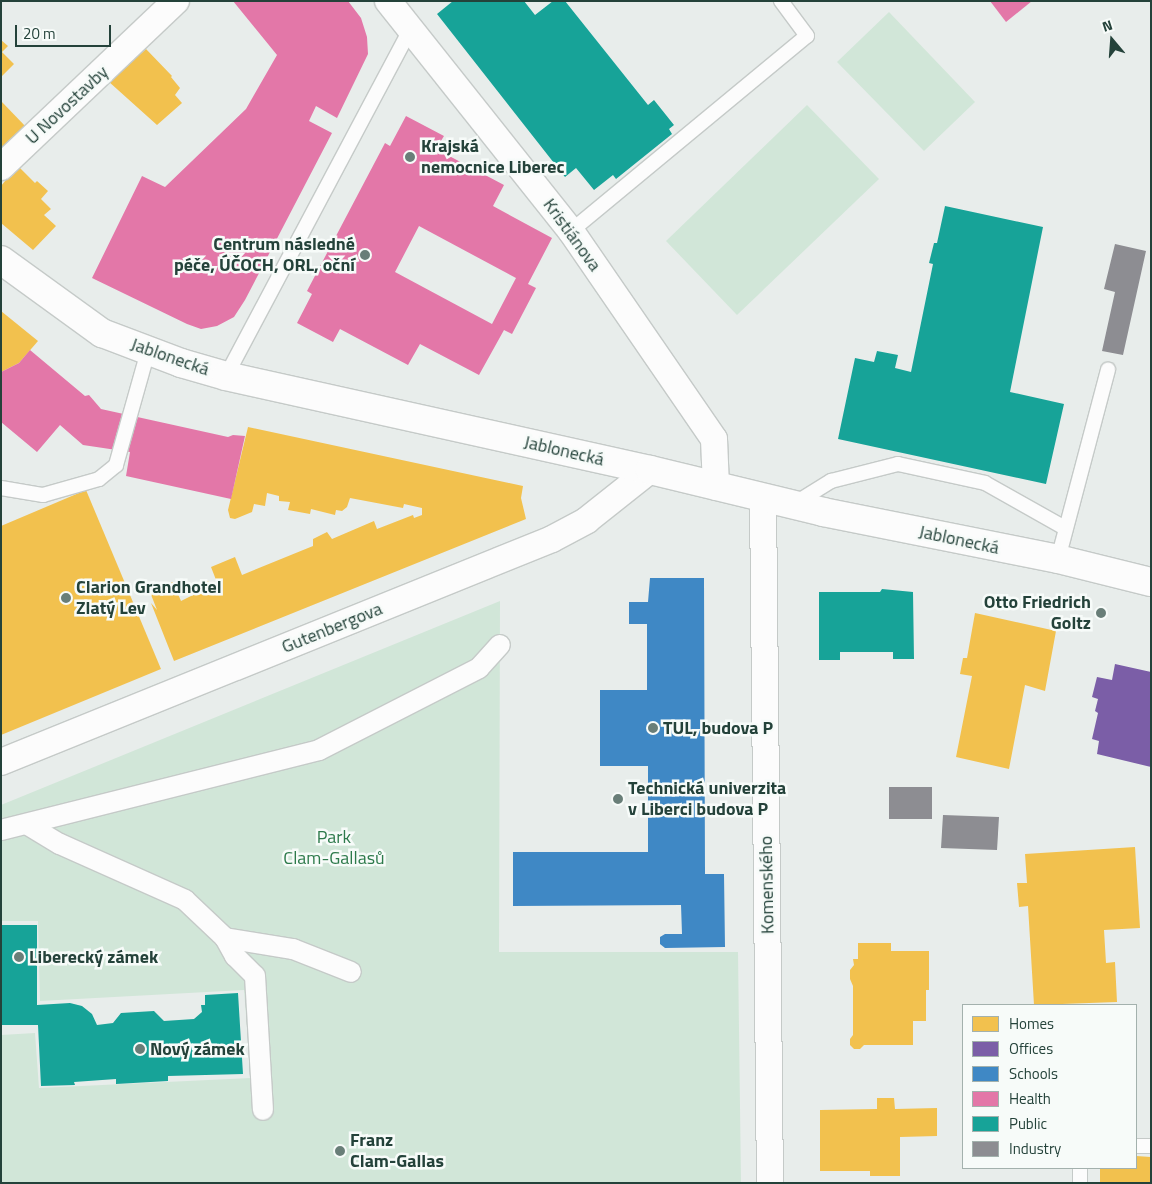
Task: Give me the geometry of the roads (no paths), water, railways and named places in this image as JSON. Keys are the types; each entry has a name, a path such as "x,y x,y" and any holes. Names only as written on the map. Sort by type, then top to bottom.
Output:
{"main road":[{"name":"Jablonecká","path":"1,260 102,333 148,351 226,376 650,470 793,505 1058,559 1151,582"}],"street":[{"name":"U Novostavby","path":"1,167 176,1"},
{"name":"Kristiánova","path":"388,1 571,231 714,439 716,487"},
{"name":"Gutenbergova","path":"1,762 552,539 587,520 650,470"},
{"name":"Komenského","path":"763,497 770,1183"},
{"path":"1,830 28,825 319,750 479,668 500,645"},
{"path":"28,825 60,844 185,900 225,938 235,956 255,976 263,1110"},
{"path":"225,938 293,949 351,972"}],"lane":[{"path":"571,231 807,36 781,1"},
{"path":"226,376 410,30"},
{"path":"1,488 43,495 99,480 116,465 148,351"},
{"path":"1058,559 1108,370"},
{"path":"793,505 831,481 898,464 985,483 1065,528"},
{"path":"1137,1146 1151,1146"},
{"path":"1080,1169 1080,1183"}],"place":[{"name":"Krajská nemocnice Liberec","path":"410,157"},
{"name":"Centrum následné péče, ÚČOCH, ORL, oční","path":"365,255"},
{"name":"Clarion Grandhotel Zlatý Lev","path":"66,598"},
{"name":"Otto Friedrich Goltz","path":"1101,613"},
{"name":"TUL, budova P","path":"653,728"},
{"name":"Technická univerzita v Liberci budova P","path":"618,799"},
{"name":"Liberecký zámek","path":"19,957"},
{"name":"Nový zámek","path":"140,1049"},
{"name":"Franz Clam-Gallas","path":"340,1151"}],"park label":[{"name":"Park Clam-Gallasů","path":"334,848"}]}
